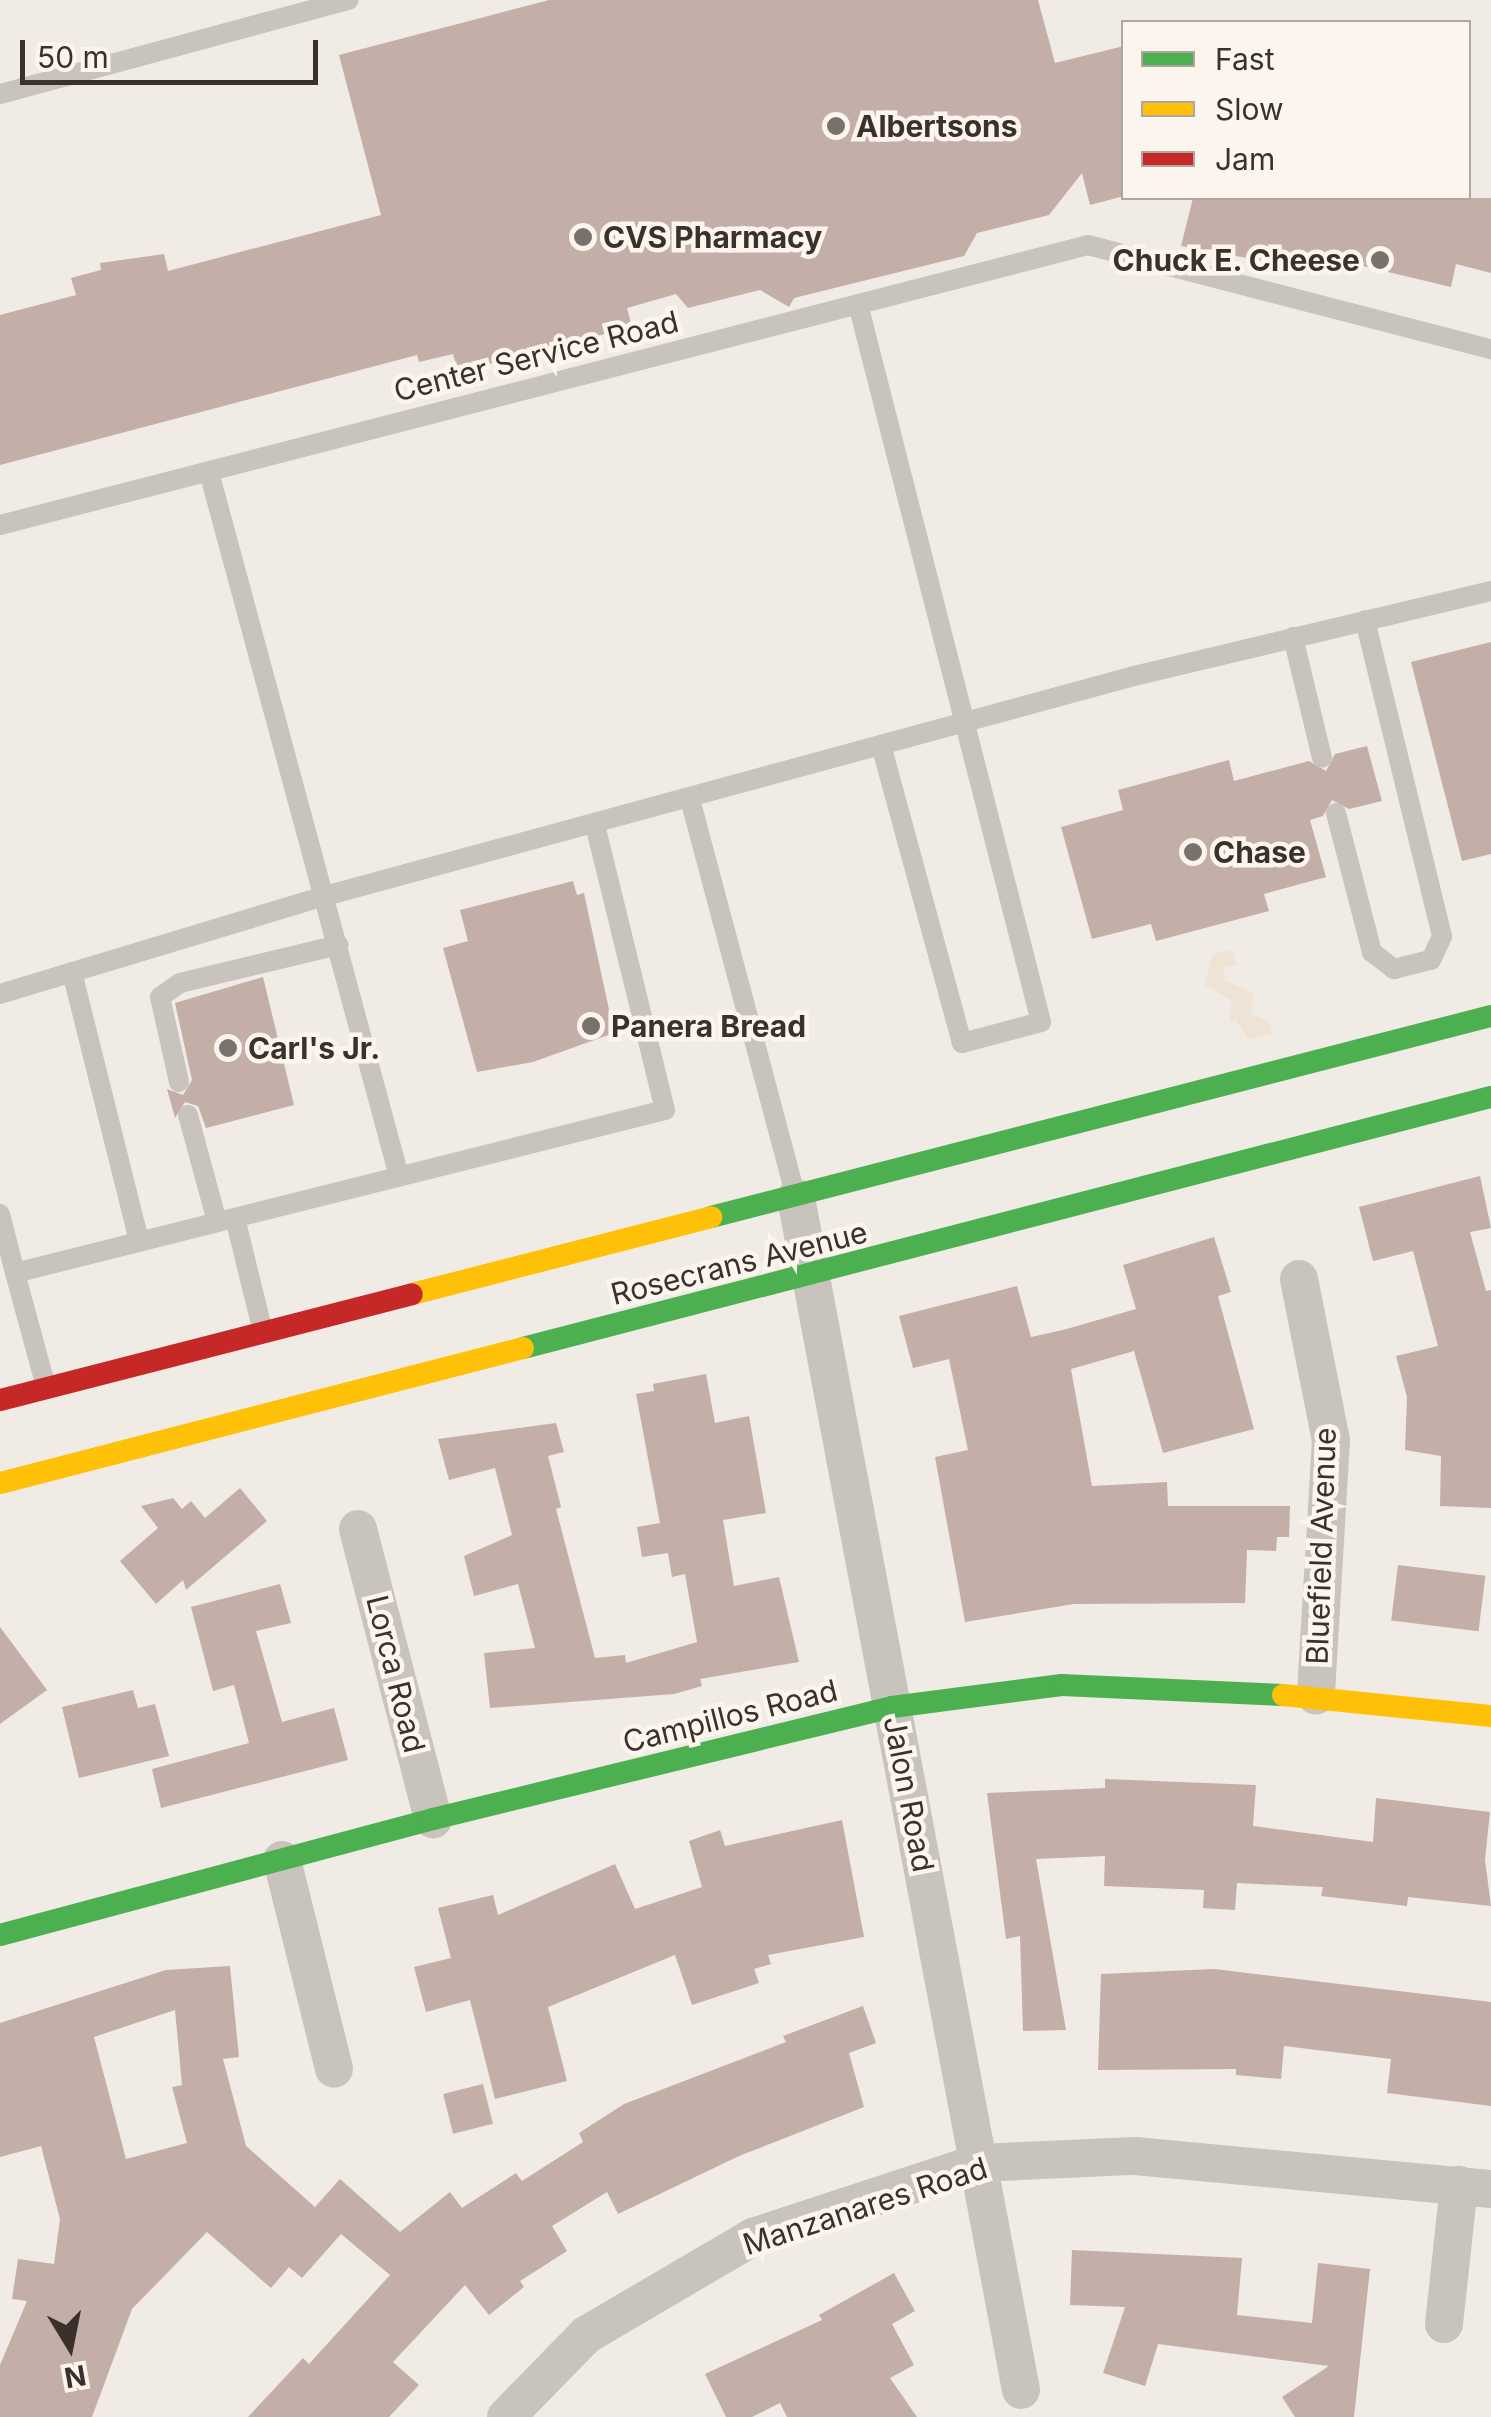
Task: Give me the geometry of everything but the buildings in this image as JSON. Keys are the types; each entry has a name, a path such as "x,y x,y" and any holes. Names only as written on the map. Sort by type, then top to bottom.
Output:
{"main road":[{"name":"Rosecrans Avenue","path":"0,1400 1491,1016"},
{"name":"Rosecrans Avenue","path":"0,1482 1491,1098"},
{"name":"Campillos Road","path":"0,1935 433,1819 892,1707 1062,1685 1316,1696 1491,1716"}],"street":[{"name":"Jalon Road","path":"796,1198 1021,2390"},
{"name":"Bluefield Avenue","path":"1299,1278 1331,1440 1316,1696"},
{"name":"Lorca Road","path":"358,1528 433,1819"},
{"path":"282,1860 334,2070"},
{"name":"Manzanares Road","path":"506,2417 586,2336 753,2237 978,2163 1135,2156 1475,2187 1444,2324"}],"lane":[{"path":"0,94 349,0"},
{"name":"Center Service Road","path":"0,525 1088,245 1491,349"},
{"path":"858,304 968,722 1041,1022 962,1043 882,746"},
{"path":"209,472 398,1176"},
{"path":"0,994 325,896 968,722 1491,591"},
{"path":"1336,813 1372,952 1394,970 1432,960 1442,936 1365,620"},
{"path":"1293,638 1322,758"},
{"path":"690,799 796,1198"},
{"path":"15,1273 665,1110 595,824"},
{"path":"179,1082 160,997 180,983 338,946"},
{"path":"72,972 139,1242"},
{"path":"188,1114 263,1334"},
{"path":"0,1214 46,1389"}],"shaded area":[{"path":"1234,950 1237,965 1223,968 1225,981 1254,993 1251,1014 1269,1022 1272,1034 1248,1039 1236,1020 1229,1022 1232,1000 1204,985 1213,954"}],"traffic: fast":[{"path":"711,1217 1491,1016"},
{"path":"523,1348 1491,1097"},
{"path":"0,1935 433,1819 892,1707 1062,1685 1283,1695"}],"traffic: slow":[{"path":"412,1294 711,1217"},
{"path":"0,1483 523,1348"},
{"path":"1283,1695 1491,1716"}],"traffic: jam":[{"path":"0,1400 412,1294"}],"place":[{"name":"Albertsons","path":"836,126"},
{"name":"CVS Pharmacy","path":"583,237"},
{"name":"Chuck E. Cheese","path":"1380,260"},
{"name":"Chase","path":"1193,852"},
{"name":"Panera Bread","path":"591,1026"},
{"name":"Carl's Jr.","path":"228,1048"}]}
